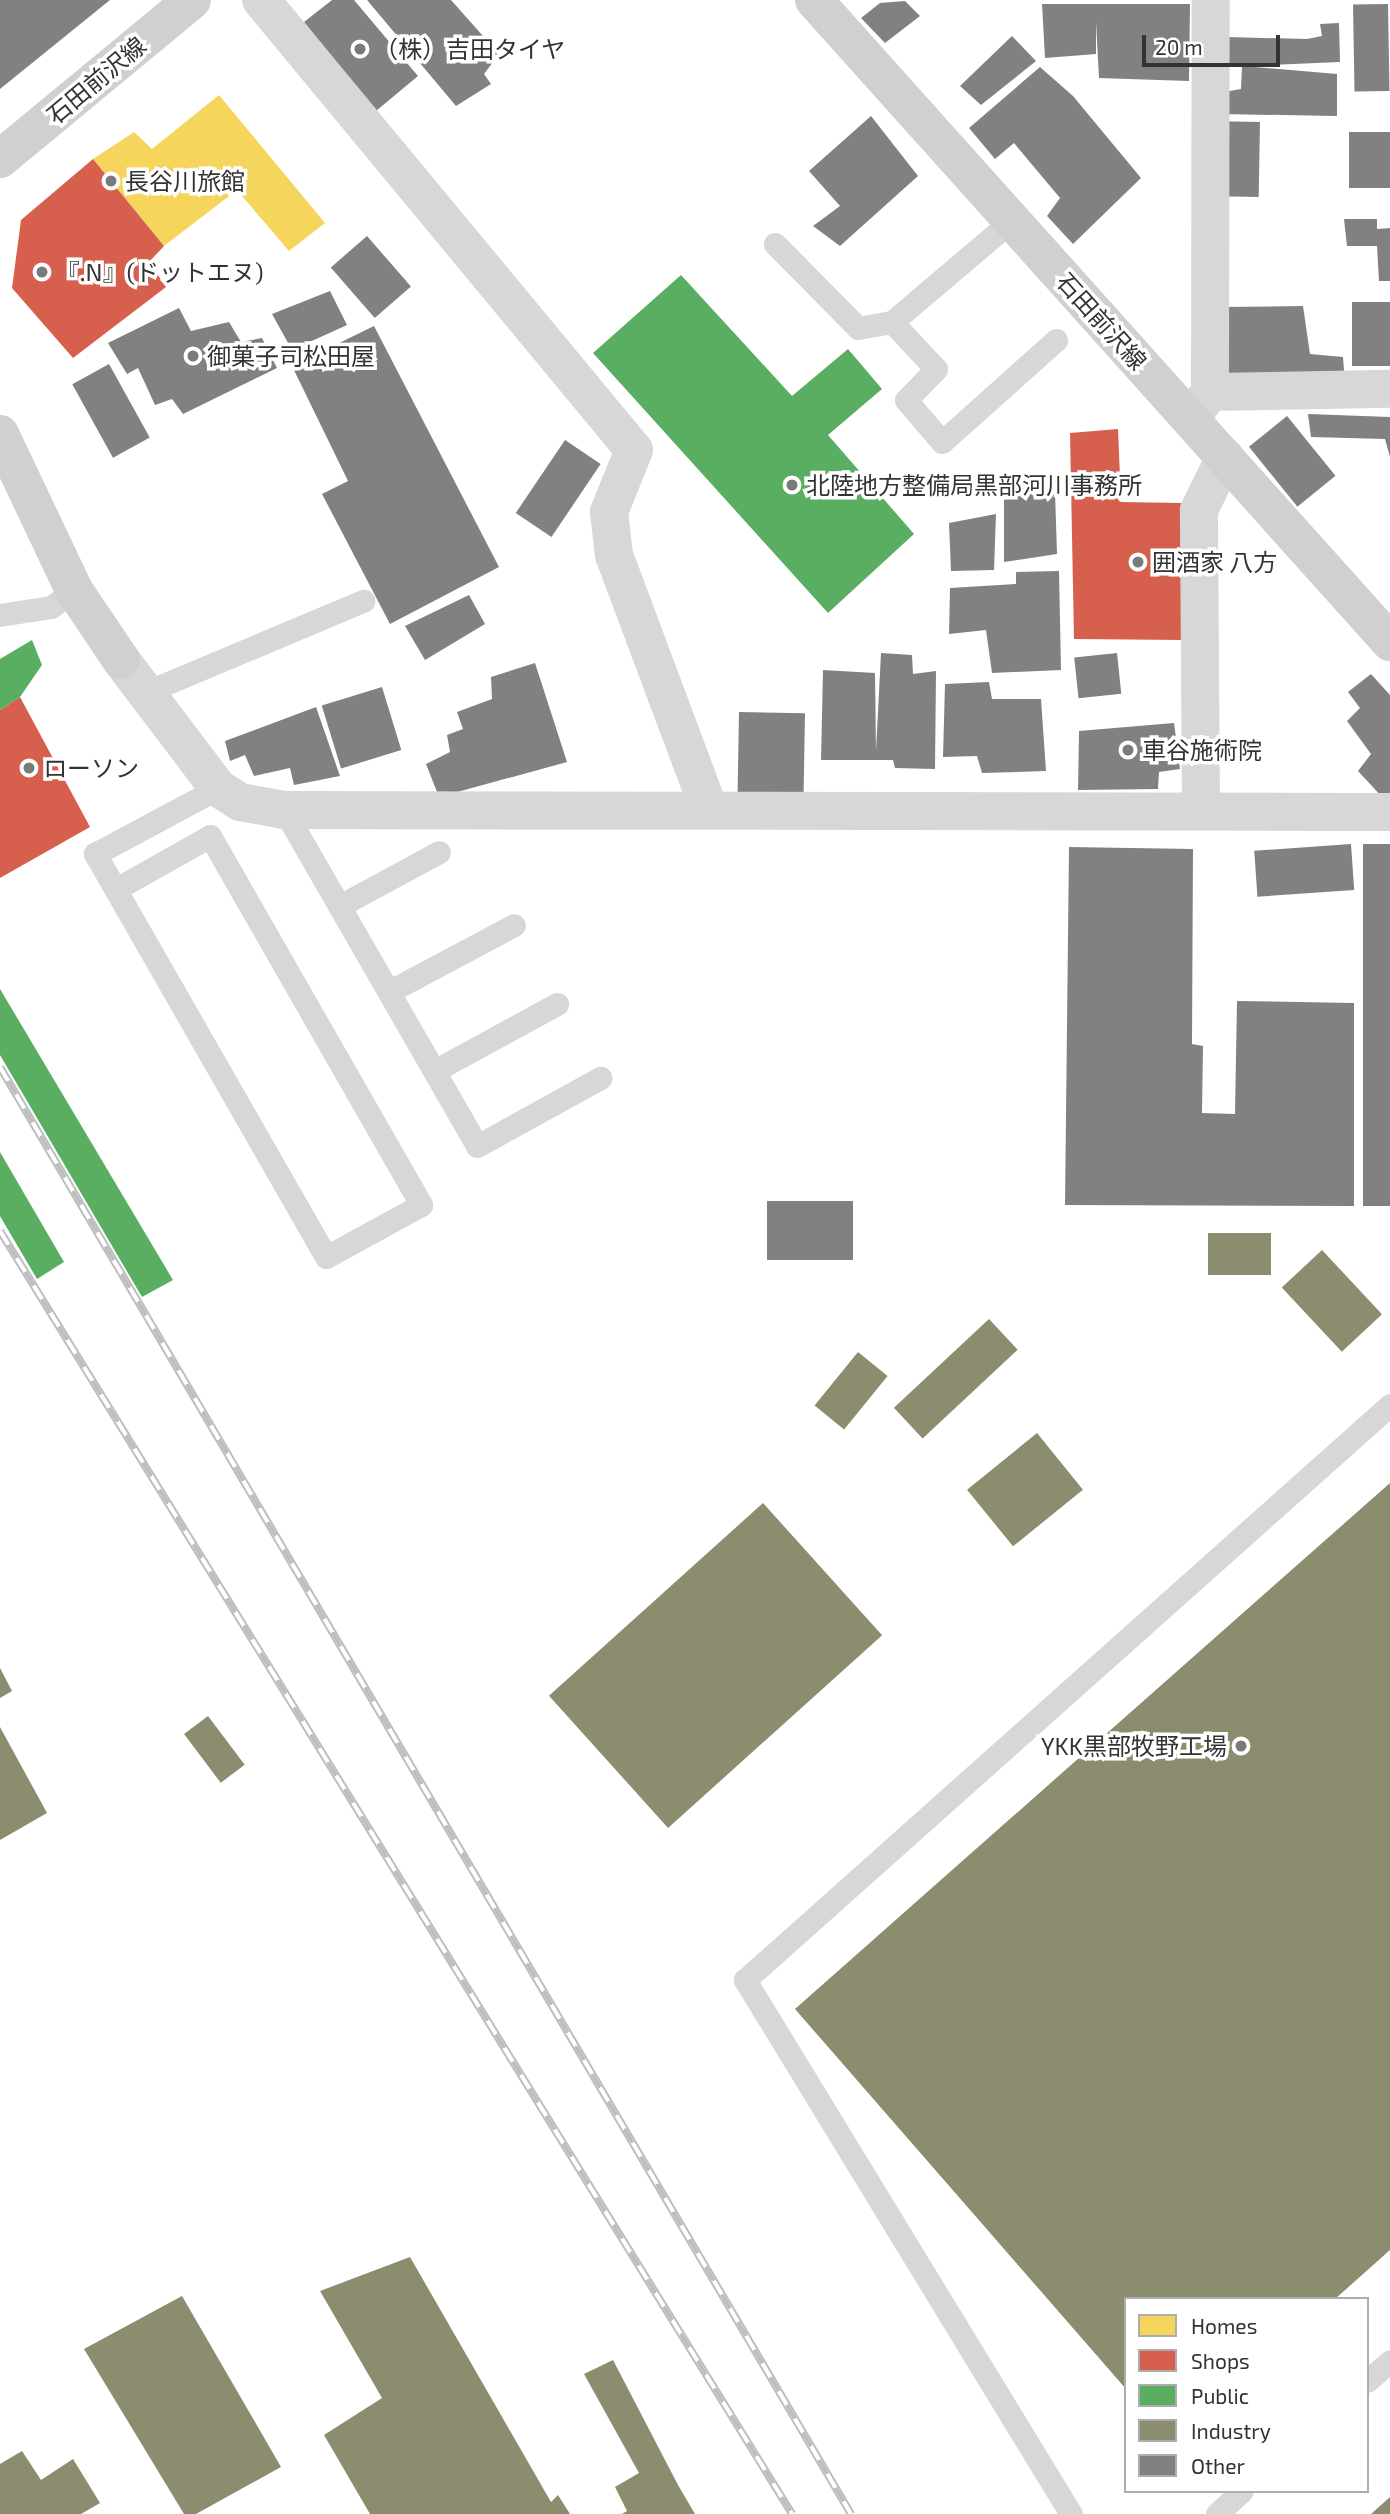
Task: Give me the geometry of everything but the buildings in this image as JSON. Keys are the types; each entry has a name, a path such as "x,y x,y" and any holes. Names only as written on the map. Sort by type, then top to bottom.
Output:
{"main road":[{"name":"石田前沢線","path":"0,159 192,0"},
{"name":"石田前沢線","path":"814,0 1011,221 1200,405 1225,457 1390,642"},
{"path":"0,434 74,590 121,660"}],"street":[{"path":"261,0 634,450 609,512 614,555 709,809"},
{"path":"1211,0 1200,405 1390,389"},
{"path":"1201,810 1199,510 1225,457"},
{"path":"121,660 218,788 240,802 284,810 1390,812"}],"lane":[{"path":"775,244 858,328 892,322 1011,221"},
{"path":"892,322 936,369 906,400 943,442 1056,340"},
{"path":"0,615 51,607 74,590"},
{"path":"144,693 363,601"},
{"path":"116,889 210,836 421,1205 326,1257 95,854 218,788"},
{"path":"284,810 392,990 477,1146 600,1078"},
{"path":"342,904 439,852"},
{"path":"392,990 514,925"},
{"path":"436,1070 556,1004"},
{"path":"1071,2514 745,1980 1390,1405"},
{"path":"1369,2379 1390,2361"},
{"path":"1217,2514 1240,2493"}],"railway":[{"path":"0,1067 851,2514"},
{"path":"0,1231 792,2514"}],"place":[{"name":"（株）吉田タイヤ","path":"360,49"},
{"name":"長谷川旅館","path":"111,181"},
{"name":"『.N』(ドットエヌ)","path":"42,272"},
{"name":"御菓子司松田屋","path":"193,356"},
{"name":"北陸地方整備局黒部河川事務所","path":"792,485"},
{"name":"囲酒家 八方","path":"1138,562"},
{"name":"車谷施術院","path":"1128,750"},
{"name":"ローソン","path":"29,768"},
{"name":"YKK黒部牧野工場","path":"1241,1746"}]}
